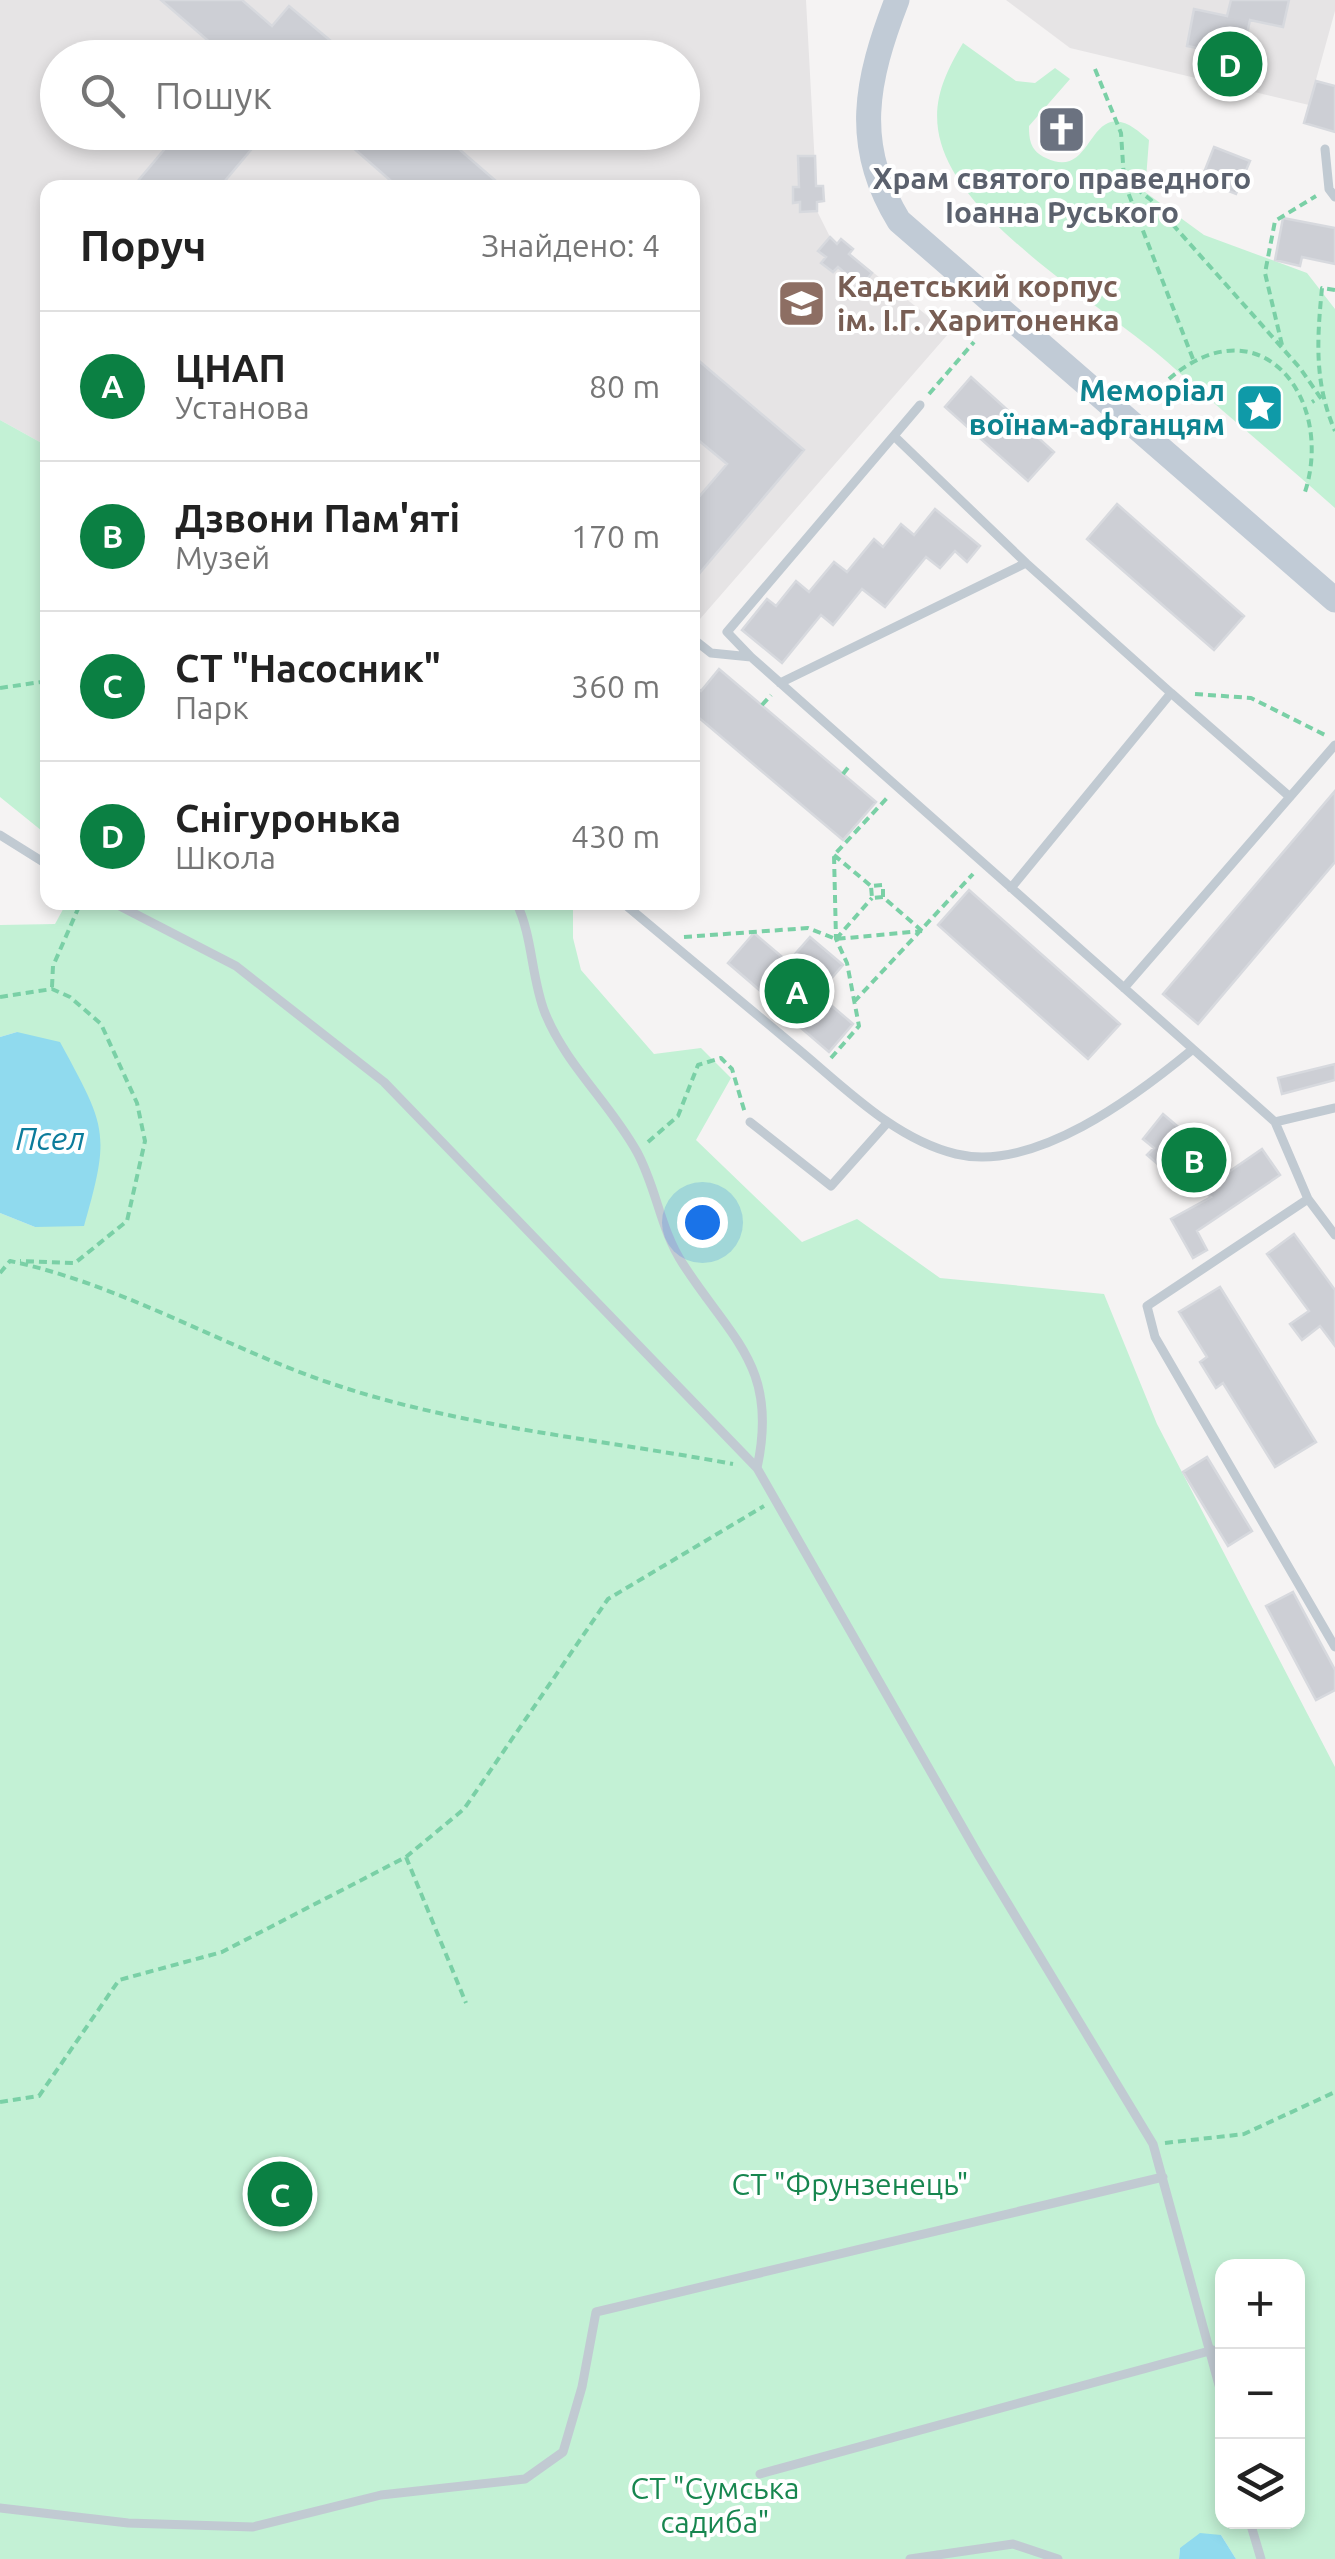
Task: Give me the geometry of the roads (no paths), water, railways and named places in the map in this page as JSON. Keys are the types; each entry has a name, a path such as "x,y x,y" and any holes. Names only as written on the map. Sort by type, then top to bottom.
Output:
{"main road":[{"path":"897,0 879,46 869,93 869,148 877,186 899,221 1335,600"}],"lane":[{"path":"1324,149 1332,193"},
{"path":"920,405 727,632 750,658 1275,1122 1308,1199 1335,1235"},
{"path":"894,436 1026,563 1290,797"},
{"path":"780,683 1026,563"},
{"path":"700,644 711,653 750,658"},
{"path":"1011,888 1171,693"},
{"path":"1124,988 1335,742"},
{"path":"0,835 40,860"},
{"path":"128,910 236,966 384,1082 757,1468 910,1737 1153,2144 1215,2360"},
{"path":"518,910 544,1011 565,1051 637,1151 662,1229 706,1296 736,1332 761,1387 764,1439 757,1468"},
{"path":"632,910 888,1122 957,1154 1009,1153 1065,1136 1134,1097 1193,1049"},
{"path":"1275,1122 1335,1108"},
{"path":"750,1122 831,1186 888,1122"},
{"path":"1308,1199 1147,1306 1155,1337 1335,1648"},
{"path":"0,2508 128,2523 253,2527 382,2496 524,2478 563,2452 582,2387 596,2312 1164,2178"},
{"path":"760,2474 1213,2350"},
{"path":"1252,2529 1262,2559"},
{"path":"910,2559 1013,2544 1058,2559"}],"water":[{"name":"Псел","path":"17,1032 60,1042 95,1113 100,1149 98,1170 84,1226 35,1227 0,1213 0,1037"},
{"path":"1200,2533 1221,2535 1236,2559 1179,2559 1180,2548"}],"place":[{"name":"Снігуронька","path":"1230,64"},
{"name":"Храм святого праведного Іоанна Руського","path":"1062,129"},
{"name":"Кадетський корпус ім. І.Г. Харитоненка","path":"802,303"},
{"name":"Меморіал воїнам-афганцям","path":"1260,407"},
{"name":"ЦНАП","path":"797,991"},
{"name":"Дзвони Пам'яті","path":"1194,1160"},
{"name":"СТ \"Насосник\"","path":"280,2194"}],"park label":[{"name":"СТ \"Фрунзенець\"","path":"850,2184"},
{"name":"СТ \"Сумська садиба\"","path":"715,2505"}]}
